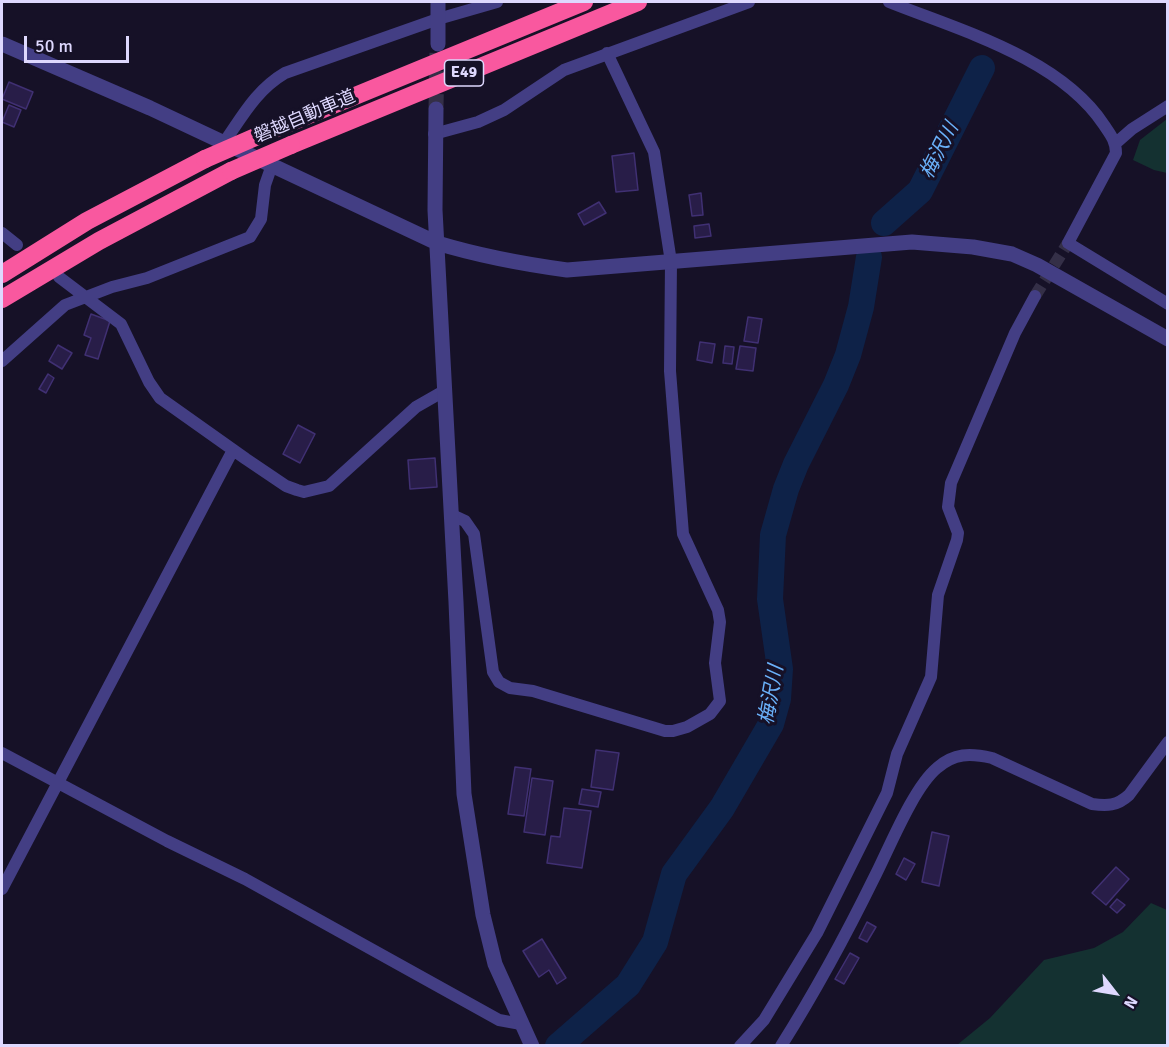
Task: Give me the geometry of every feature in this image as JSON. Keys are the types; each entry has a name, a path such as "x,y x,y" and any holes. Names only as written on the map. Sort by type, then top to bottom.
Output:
{"highway":[{"name":"磐越自動車道","path":"2,273 87,221 205,159 584,2"},
{"name":"磐越自動車道","path":"2,298 99,241 231,171 638,2"}],"street":[{"path":"438,2 438,44"},
{"path":"223,144 267,83 322,58 496,2"},
{"path":"434,134 478,122 504,110 564,70 749,2"},
{"path":"889,2 1008,50 1046,72 1081,99 1100,118 1116,143 1115,158 1068,243 1167,304"},
{"path":"2,44 150,108 437,243 515,262 567,270 912,242 973,247 1012,254 1037,265 1167,339"},
{"path":"452,515 465,521 474,534 493,672 502,685 533,691 665,731 687,727 713,710 720,701 715,663 720,622 715,602 682,534 670,371 671,262 654,152 607,53"},
{"path":"1116,143 1132,129 1167,106"},
{"path":"436,109 434,134 437,243 464,794 483,915 495,964 532,1046"},
{"path":"2,361 65,305 147,278 250,237 261,219 265,185 272,165"},
{"path":"2,233 17,245"},
{"path":"59,277 121,324 149,382 160,398 286,486 304,492 329,486 425,399 444,391"},
{"path":"740,1046 764,1020 818,933 887,793 901,744 931,677 938,595 958,532 948,507 951,483 1015,333 1035,296"},
{"path":"2,889 233,450"},
{"path":"781,1046 855,917 914,800 936,768 952,756 974,754 992,758 1092,804 1108,806 1122,801 1129,795 1167,742"},
{"path":"2,753 167,841 245,879 499,1020 521,1024"}],"green space":[{"path":"1167,119 1167,173 1154,170 1133,160 1140,140"},
{"path":"1151,903 1167,910 1167,1045 957,1045 990,1018 1044,960 1094,948 1123,932"}],"building":[{"path":"9,82 33,92 26,109 2,99"},
{"path":"9,105 21,110 14,127 2,122"},
{"path":"634,153 638,190 616,192 612,156"},
{"path":"701,193 703,215 692,216 689,195"},
{"path":"599,202 606,213 584,225 578,214"},
{"path":"709,224 711,236 695,238 694,226"},
{"path":"91,314 110,321 98,359 85,355 91,338 84,335"},
{"path":"748,317 762,319 758,343 744,341"},
{"path":"700,342 715,344 712,363 697,360"},
{"path":"58,345 72,353 62,369 49,361"},
{"path":"725,346 734,347 732,364 723,363"},
{"path":"740,346 756,348 753,371 736,369"},
{"path":"48,374 54,378 46,393 39,389"},
{"path":"298,425 315,434 300,463 283,454"},
{"path":"435,458 437,487 410,489 408,460"},
{"path":"596,750 619,753 613,790 591,787"},
{"path":"515,767 531,769 524,816 508,814"},
{"path":"532,778 553,781 545,835 524,832"},
{"path":"582,789 601,792 598,807 579,804"},
{"path":"564,808 591,811 582,868 547,863 551,836 560,837"},
{"path":"932,832 949,836 939,886 922,882"},
{"path":"904,858 915,864 906,880 896,874"},
{"path":"1116,867 1129,879 1106,905 1092,893"},
{"path":"1117,899 1125,905 1117,913 1110,907"},
{"path":"867,922 876,927 867,942 859,938"},
{"path":"542,939 566,978 557,984 549,970 539,977 523,951"},
{"path":"850,953 859,958 844,984 835,979"}],"waterway":[{"name":"梅沢川","path":"884,223 920,191 982,68"},
{"name":"梅沢川","path":"558,1046 628,985 655,942 674,874 722,808 771,724 778,699 780,669 770,599 773,535 786,489 796,464 836,385 848,355 861,307 869,257"}],"tunnel":[{"path":"436,109 437,53"},
{"path":"1035,296 1068,243"}]}
